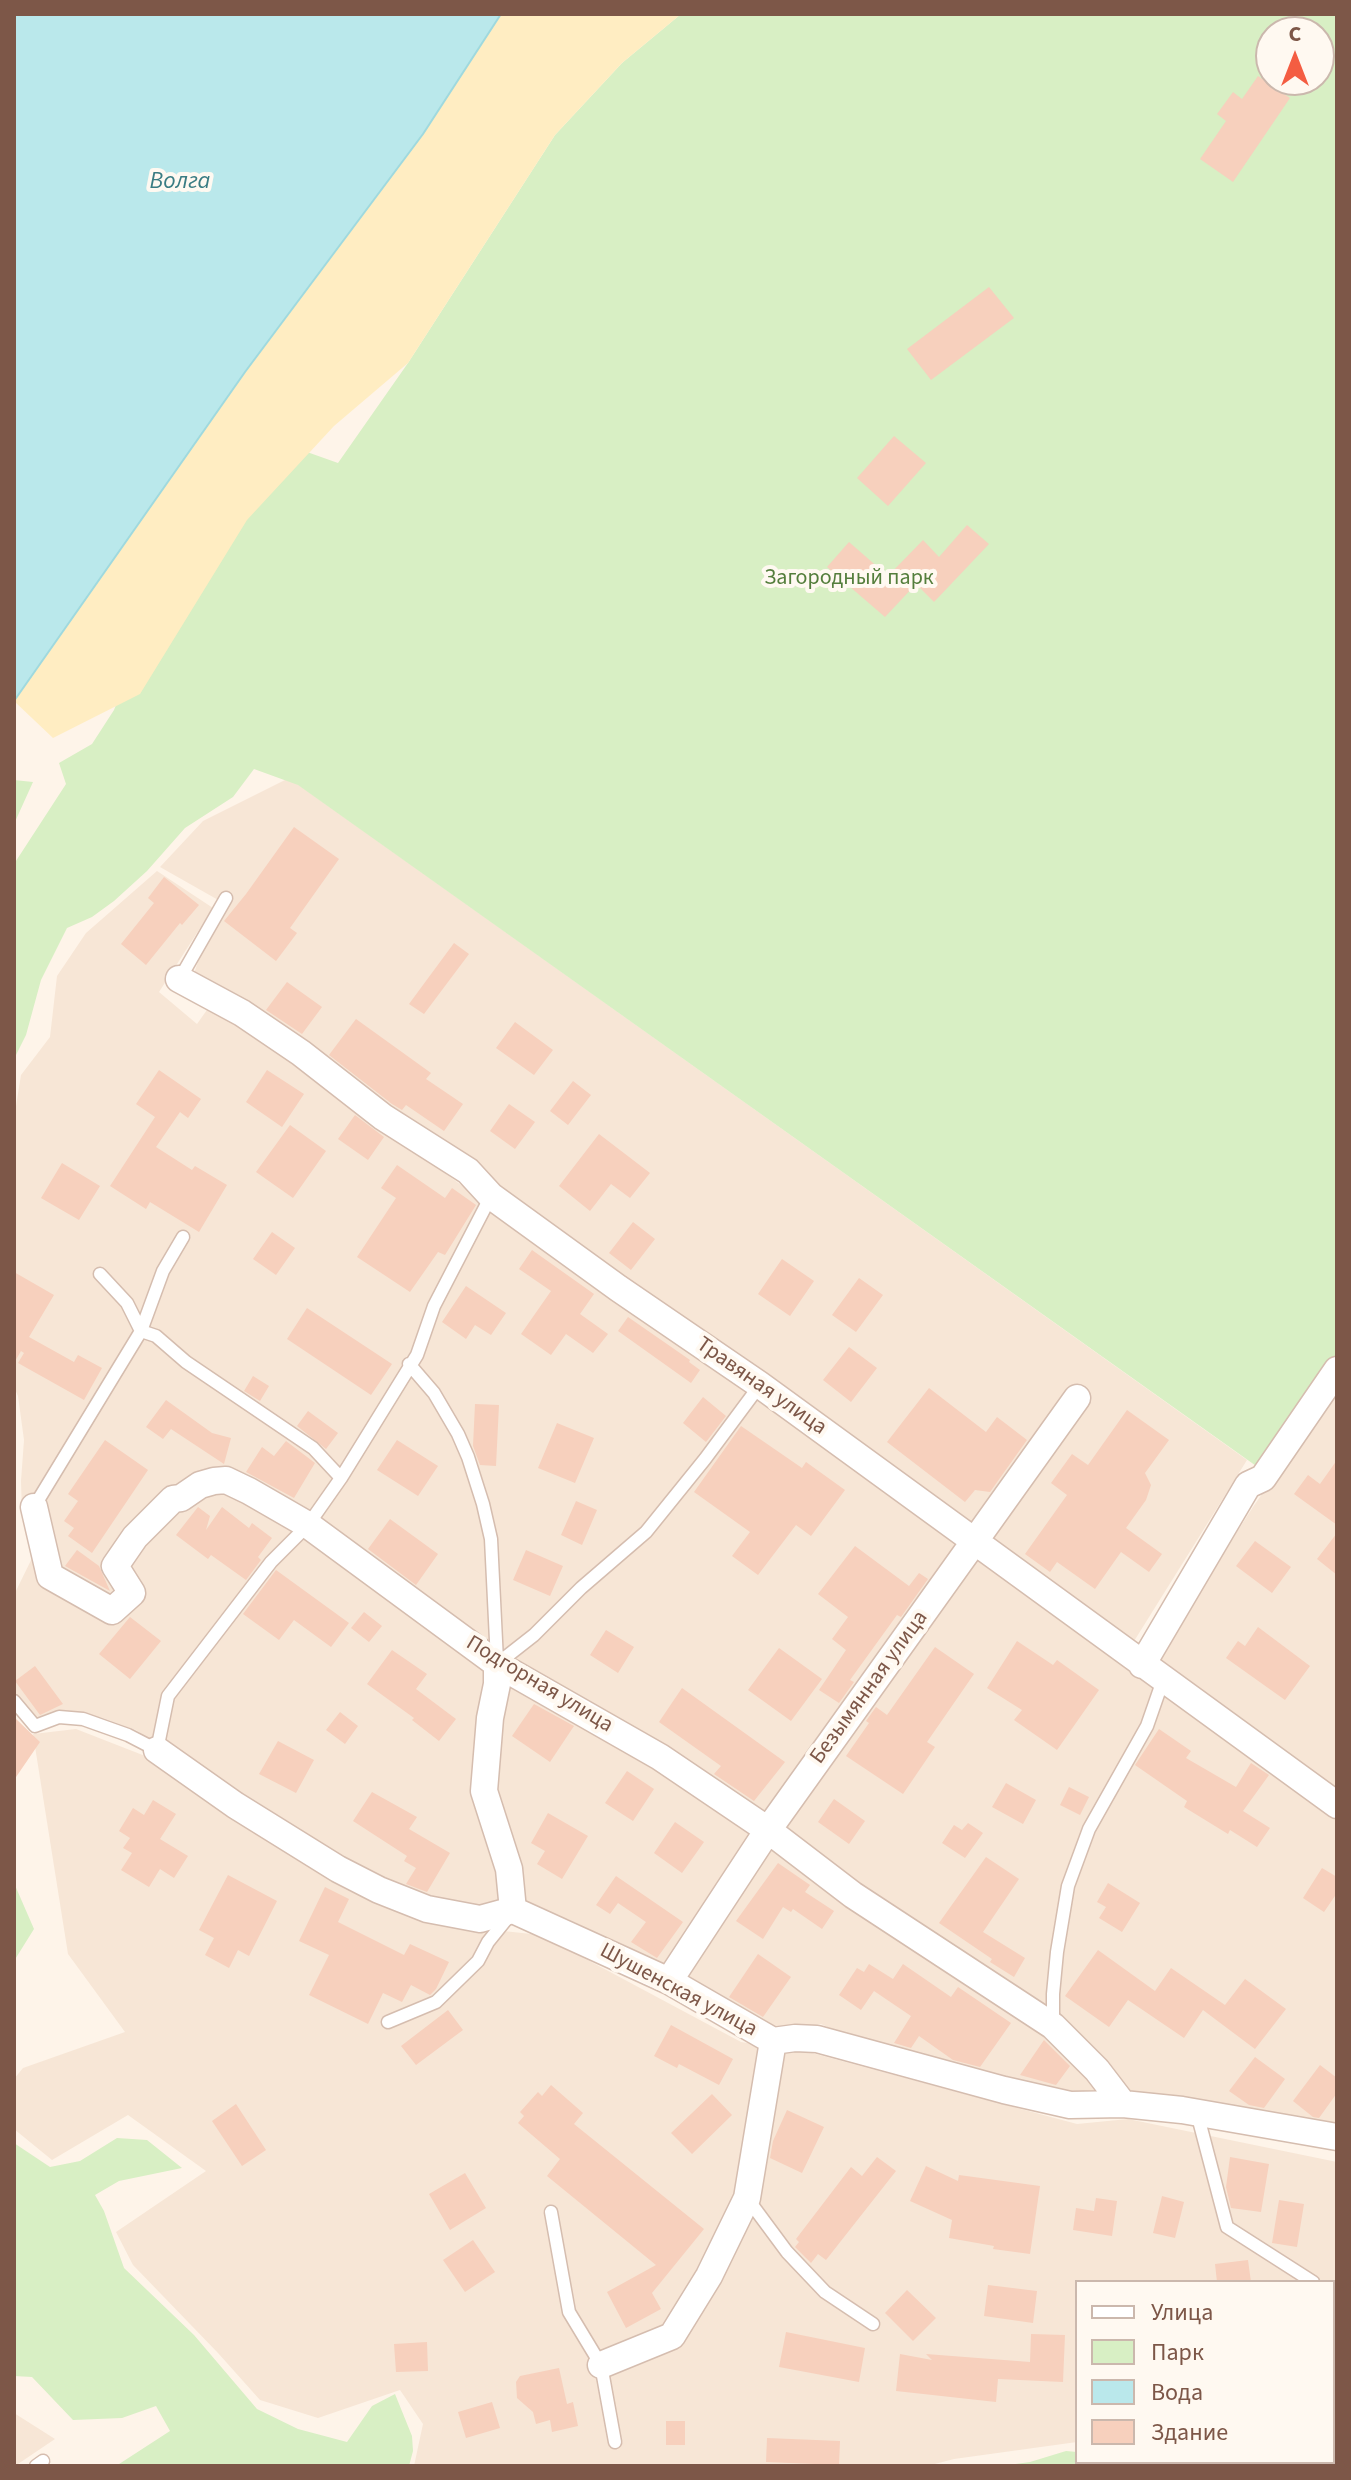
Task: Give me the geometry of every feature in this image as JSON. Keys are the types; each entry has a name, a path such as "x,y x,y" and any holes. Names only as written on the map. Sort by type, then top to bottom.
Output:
{"street":[{"name":"Травяная улица","path":"176,985 242,1013 301,1053 383,1117 468,1171 491,1196 760,1385 1337,1805"},
{"path":"1152,1673 1248,1485 1263,1478 1337,1370"},
{"name":"Безымянная улица","path":"669,1981 768,1830 1077,1398"},
{"name":"Подгорная улица","path":"34,1507 50,1576 112,1611 132,1593 115,1566 135,1537 173,1499 181,1498 200,1485 226,1480 308,1525 497,1664 660,1757 768,1830 853,1895 1053,2026 1097,2070 1123,2104"},
{"path":"157,1750 260,1821 338,1869 427,1909 480,1919 513,1910 509,1869 484,1791 497,1664"},
{"name":"Шушенская улица","path":"513,1910 669,1981 773,2041 817,2039 1070,2105 1123,2104 1337,2137"},
{"path":"601,2365 672,2336 709,2276 747,2198 773,2041"}],"lane":[{"path":"176,985 226,898"},
{"path":"14,1701 35,1726 59,1717 83,1719 128,1735 157,1750 168,1696 271,1562 308,1525 341,1478 417,1355 434,1306 491,1196"},
{"path":"34,1507 141,1331 163,1271 183,1237"},
{"path":"100,1274 127,1303 141,1331 156,1336 186,1362 313,1448 341,1478"},
{"path":"409,1364 434,1393 458,1434 483,1504 491,1539 497,1664"},
{"path":"497,1664 534,1635 581,1588 646,1532 760,1385"},
{"path":"1053,2026 1057,1952 1068,1886 1089,1829 1147,1726 1152,1673"},
{"path":"388,2022 436,2002 453,1987 478,1961 488,1942 513,1910"},
{"path":"1197,2113 1227,2227 1310,2280"},
{"path":"747,2198 787,2252 825,2292 873,2324"},
{"path":"551,2212 569,2312 601,2365 615,2442"}],"shaded area":[{"path":"289,778 1247,1460 1131,1646 193,976 220,901 160,867 203,821"},
{"path":"157,871 213,908 159,992 197,1024 214,1000 465,1188 1337,1816 1337,2130 1062,2100 888,2054 821,2024 776,2031 709,1990 568,1919 442,1909 255,1812 136,1730 82,1714 36,1724 14,1695 14,1595 35,1552 22,1514 24,1440 14,1387 16,1106 21,1075 50,1037 57,976 86,933"},
{"path":"1337,1386 1337,1798 1152,1664 1253,1507"},
{"path":"76,1729 158,1761 232,1819 372,1898 456,1926 541,1935 741,2042 812,2053 1077,2124 1128,2119 1337,2162 1337,2421 1335,2280 1075,2280 1075,2442 954,2459 927,2466 414,2466 423,2424 400,2390 318,2418 260,2400 133,2265 116,2232 206,2171 128,2115 52,2160 14,2129 14,2079 23,2068 125,2032 68,1954 33,1734"},
{"path":"14,2413 55,2439 15,2466 14,2466"}],"green space":[{"name":"Загородный парк","path":"681,14 1337,14 1337,1354 1259,1468 298,785 254,769 233,797 185,828 147,871 114,901 92,917 67,928 41,980 26,1035 14,1059 14,864 66,784 59,763 92,744 114,710 126,679 206,563 307,452 338,463 408,363 555,135 622,63"},
{"path":"14,780 33,782 14,824"},
{"path":"14,1883 34,1929 14,1961"},
{"path":"117,2138 147,2140 182,2168 119,2181 95,2195 104,2211 124,2268 194,2335 257,2409 298,2429 347,2442 372,2406 395,2394 412,2436 413,2451 409,2466 116,2466 170,2431 156,2406 122,2418 73,2420 32,2377 14,2376 14,2143 50,2167 80,2161"},
{"path":"1337,2438 1337,2466 1178,2466 1335,2464"},
{"path":"1066,2451 1075,2452 1075,2464 1127,2464 1001,2466 1030,2462"}],"sand":[{"path":"501,14 681,14 622,63 555,135 408,363 334,426 247,520 140,694 53,738 14,701 245,372 423,134"}],"water":[{"name":"Волга","path":"14,14 501,14 423,134 245,372 14,701"}],"building":[{"path":"1255,80 1255,96 1290,98 1233,182 1200,159 1226,121 1217,114 1233,92 1242,99"},
{"path":"989,287 1014,318 931,380 907,349"},
{"path":"894,436 926,463 888,506 857,478"},
{"path":"967,525 989,544 934,602 916,584 885,617 827,567 849,542 888,576 923,540 939,557"},
{"path":"294,827 339,859 290,928 297,933 276,961 224,921"},
{"path":"164,877 199,905 146,965 121,944 154,903 148,898"},
{"path":"454,943 469,954 424,1014 409,1004"},
{"path":"287,982 322,1007 302,1034 266,1010"},
{"path":"356,1019 431,1073 426,1079 463,1104 444,1131 406,1105 402,1110 392,1104 329,1055"},
{"path":"515,1022 553,1050 534,1075 496,1048"},
{"path":"159,1070 201,1099 188,1118 180,1112 156,1147 192,1170 195,1166 227,1185 199,1232 150,1202 146,1209 110,1186 155,1117 136,1104"},
{"path":"267,1070 304,1094 282,1127 246,1102"},
{"path":"573,1081 591,1095 568,1125 550,1111"},
{"path":"509,1104 535,1122 515,1149 490,1131"},
{"path":"355,1115 384,1137 368,1160 338,1139"},
{"path":"290,1125 326,1151 293,1198 256,1172"},
{"path":"599,1134 650,1173 630,1198 611,1184 590,1211 559,1186"},
{"path":"62,1163 100,1186 79,1220 41,1198"},
{"path":"397,1165 445,1198 452,1188 476,1205 445,1255 438,1252 410,1292 357,1257 396,1198 381,1188"},
{"path":"633,1222 655,1239 631,1270 609,1253"},
{"path":"272,1232 295,1248 276,1275 253,1259"},
{"path":"532,1250 594,1294 580,1314 608,1334 593,1353 566,1334 551,1355 521,1334 551,1291 519,1269"},
{"path":"782,1259 814,1281 790,1316 758,1294"},
{"path":"14,1272 54,1295 29,1337 74,1362 78,1355 102,1368 84,1400 18,1363 24,1353 21,1351 14,1363"},
{"path":"859,1278 883,1295 856,1332 832,1315"},
{"path":"466,1286 506,1313 491,1335 475,1325 466,1339 442,1322"},
{"path":"307,1308 392,1364 371,1395 287,1339"},
{"path":"628,1317 700,1370 691,1383 618,1331"},
{"path":"849,1347 877,1368 851,1402 823,1380"},
{"path":"253,1376 269,1386 260,1401 244,1391"},
{"path":"929,1388 986,1432 997,1417 1027,1440 990,1492 975,1490 965,1502 887,1442"},
{"path":"703,1397 726,1416 706,1442 683,1423"},
{"path":"166,1400 212,1433 231,1438 224,1464 171,1429 163,1439 146,1427"},
{"path":"475,1404 499,1405 496,1466 480,1465 473,1446"},
{"path":"1127,1410 1169,1440 1145,1473 1151,1485 1146,1500 1126,1528 1162,1554 1149,1572 1121,1552 1095,1589 1057,1562 1050,1572 1025,1554 1067,1495 1051,1483 1072,1454 1088,1465"},
{"path":"308,1411 338,1433 326,1449 297,1426"},
{"path":"557,1423 594,1438 575,1483 538,1468"},
{"path":"741,1426 802,1468 806,1462 845,1490 811,1536 796,1525 758,1575 732,1556 750,1532 694,1492"},
{"path":"105,1440 148,1470 92,1553 68,1536 74,1528 64,1521 78,1501 68,1494"},
{"path":"397,1440 438,1466 418,1496 377,1470"},
{"path":"286,1441 315,1463 294,1498 246,1472 262,1447 274,1456"},
{"path":"1337,1460 1337,1525 1294,1494 1308,1475 1320,1484"},
{"path":"576,1501 597,1510 582,1545 561,1535"},
{"path":"198,1507 210,1516 206,1530 222,1507 249,1528 252,1523 272,1538 246,1580 211,1555 208,1559 176,1535"},
{"path":"390,1519 438,1554 416,1585 368,1549"},
{"path":"1337,1533 1337,1575 1317,1559"},
{"path":"1255,1541 1291,1567 1272,1593 1236,1566"},
{"path":"855,1546 909,1586 919,1573 928,1579 901,1617 897,1615 850,1680 854,1682 839,1703 819,1690 846,1650 832,1639 848,1617 818,1594"},
{"path":"77,1550 99,1566 110,1591 65,1566"},
{"path":"526,1550 563,1566 550,1596 513,1580"},
{"path":"276,1570 349,1623 331,1647 294,1620 279,1640 243,1614"},
{"path":"364,1612 382,1626 369,1642 351,1628"},
{"path":"130,1617 161,1641 130,1679 99,1654"},
{"path":"1258,1627 1310,1666 1285,1700 1226,1658 1238,1641 1245,1646"},
{"path":"606,1630 634,1647 618,1673 590,1655"},
{"path":"1017,1641 1053,1665 1057,1660 1099,1690 1057,1750 1014,1720 1022,1710 987,1688"},
{"path":"935,1647 974,1674 927,1742 935,1747 903,1794 846,1756 876,1707 887,1715"},
{"path":"779,1648 822,1679 791,1721 748,1690"},
{"path":"392,1650 427,1674 416,1689 456,1719 439,1741 412,1720 414,1718 367,1684"},
{"path":"35,1666 63,1704 40,1715 15,1681"},
{"path":"682,1688 785,1762 754,1801 714,1774 721,1766 659,1722"},
{"path":"534,1704 574,1726 550,1762 512,1736"},
{"path":"340,1712 358,1726 345,1744 326,1730"},
{"path":"14,1717 40,1742 14,1780"},
{"path":"1159,1729 1191,1751 1186,1758 1236,1787 1251,1763 1269,1775 1243,1811 1270,1828 1257,1847 1230,1830 1228,1834 1184,1807 1187,1801 1135,1765"},
{"path":"278,1741 314,1760 296,1793 259,1774"},
{"path":"627,1771 654,1789 633,1821 605,1803"},
{"path":"1006,1783 1036,1800 1023,1824 992,1807"},
{"path":"1069,1787 1089,1797 1080,1815 1060,1805"},
{"path":"372,1792 417,1817 409,1829 450,1853 427,1892 406,1884 416,1868 404,1861 407,1856 353,1821"},
{"path":"834,1799 865,1821 849,1844 818,1822"},
{"path":"153,1800 176,1814 160,1839 188,1856 174,1878 160,1869 149,1887 121,1870 132,1853 123,1848 130,1838 119,1831 133,1808 144,1815"},
{"path":"548,1813 588,1836 562,1879 537,1864 545,1851 531,1843"},
{"path":"675,1822 704,1842 682,1873 654,1853"},
{"path":"968,1823 983,1833 965,1858 942,1843 954,1825 962,1830"},
{"path":"986,1857 1019,1879 983,1932 1025,1958 1014,1977 939,1923"},
{"path":"778,1863 810,1885 805,1892 834,1911 822,1929 793,1909 791,1912 783,1907 763,1939 736,1921"},
{"path":"1322,1868 1337,1877 1337,1893 1324,1912 1303,1898"},
{"path":"228,1875 277,1901 249,1956 238,1950 229,1968 205,1955 214,1938 199,1930"},
{"path":"616,1876 683,1922 657,1958 631,1942 646,1922 618,1903 610,1914 596,1905"},
{"path":"1108,1883 1140,1903 1122,1932 1099,1918 1106,1907 1097,1902"},
{"path":"325,1887 349,1899 338,1922 404,1955 410,1944 449,1962 436,1989 430,1995 411,1985 402,2002 383,1993 368,2024 309,1995 329,1955 299,1941"},
{"path":"1098,1950 1155,1991 1171,1968 1225,2005 1245,1979 1286,2009 1255,2049 1203,2010 1184,2038 1128,2000 1109,2027 1065,1996"},
{"path":"758,1954 791,1977 763,2017 729,1997"},
{"path":"869,1964 893,1979 903,1964 951,1997 958,1987 1011,2023 980,2067 953,2060 919,2036 911,2048 894,2043 911,2016 874,1991 861,2010 839,1995 857,1968 864,1972"},
{"path":"448,2010 463,2030 416,2065 401,2046"},
{"path":"671,2025 733,2059 719,2085 679,2064 677,2068 654,2056"},
{"path":"1044,2040 1070,2066 1056,2085 1020,2075"},
{"path":"1255,2057 1285,2079 1264,2108 1249,2105 1229,2091"},
{"path":"1320,2065 1337,2078 1337,2093 1319,2118 1313,2117 1293,2101"},
{"path":"551,2085 583,2113 574,2124 704,2229 652,2293 661,2309 626,2328 607,2292 656,2265 547,2176 560,2159 518,2123 524,2116 520,2112 538,2092 542,2096"},
{"path":"712,2094 732,2115 692,2154 671,2133"},
{"path":"236,2104 266,2150 242,2166 212,2121"},
{"path":"787,2110 824,2127 802,2173 770,2158 773,2141"},
{"path":"877,2157 896,2171 826,2260 818,2254 811,2263 795,2247 799,2242 796,2239 851,2167 862,2176"},
{"path":"1230,2157 1269,2164 1261,2212 1231,2208 1226,2187"},
{"path":"926,2166 958,2181 959,2175 1040,2186 1030,2254 949,2238 952,2220 910,2201"},
{"path":"465,2173 486,2208 450,2230 429,2194"},
{"path":"1162,2196 1184,2202 1175,2238 1153,2233"},
{"path":"1096,2198 1117,2201 1112,2236 1073,2230 1076,2208 1094,2211"},
{"path":"1279,2200 1304,2204 1297,2247 1272,2243"},
{"path":"473,2240 495,2272 465,2292 443,2260"},
{"path":"1248,2260 1251,2280 1217,2280 1215,2264"},
{"path":"988,2285 1037,2291 1033,2323 984,2316"},
{"path":"907,2290 936,2318 913,2341 885,2313"},
{"path":"786,2332 865,2348 859,2382 779,2367"},
{"path":"1031,2334 1065,2335 1063,2382 998,2379 996,2402 896,2391 900,2354 932,2360 926,2354 1030,2362"},
{"path":"427,2342 428,2371 396,2372 394,2344"},
{"path":"559,2368 567,2404 573,2402 578,2426 552,2432 550,2420 536,2424 533,2412 517,2398 516,2382 520,2376"},
{"path":"492,2402 500,2428 466,2438 458,2412"},
{"path":"666,2421 685,2421 685,2445 666,2445"},
{"path":"767,2438 840,2441 839,2465 766,2462"}]}
